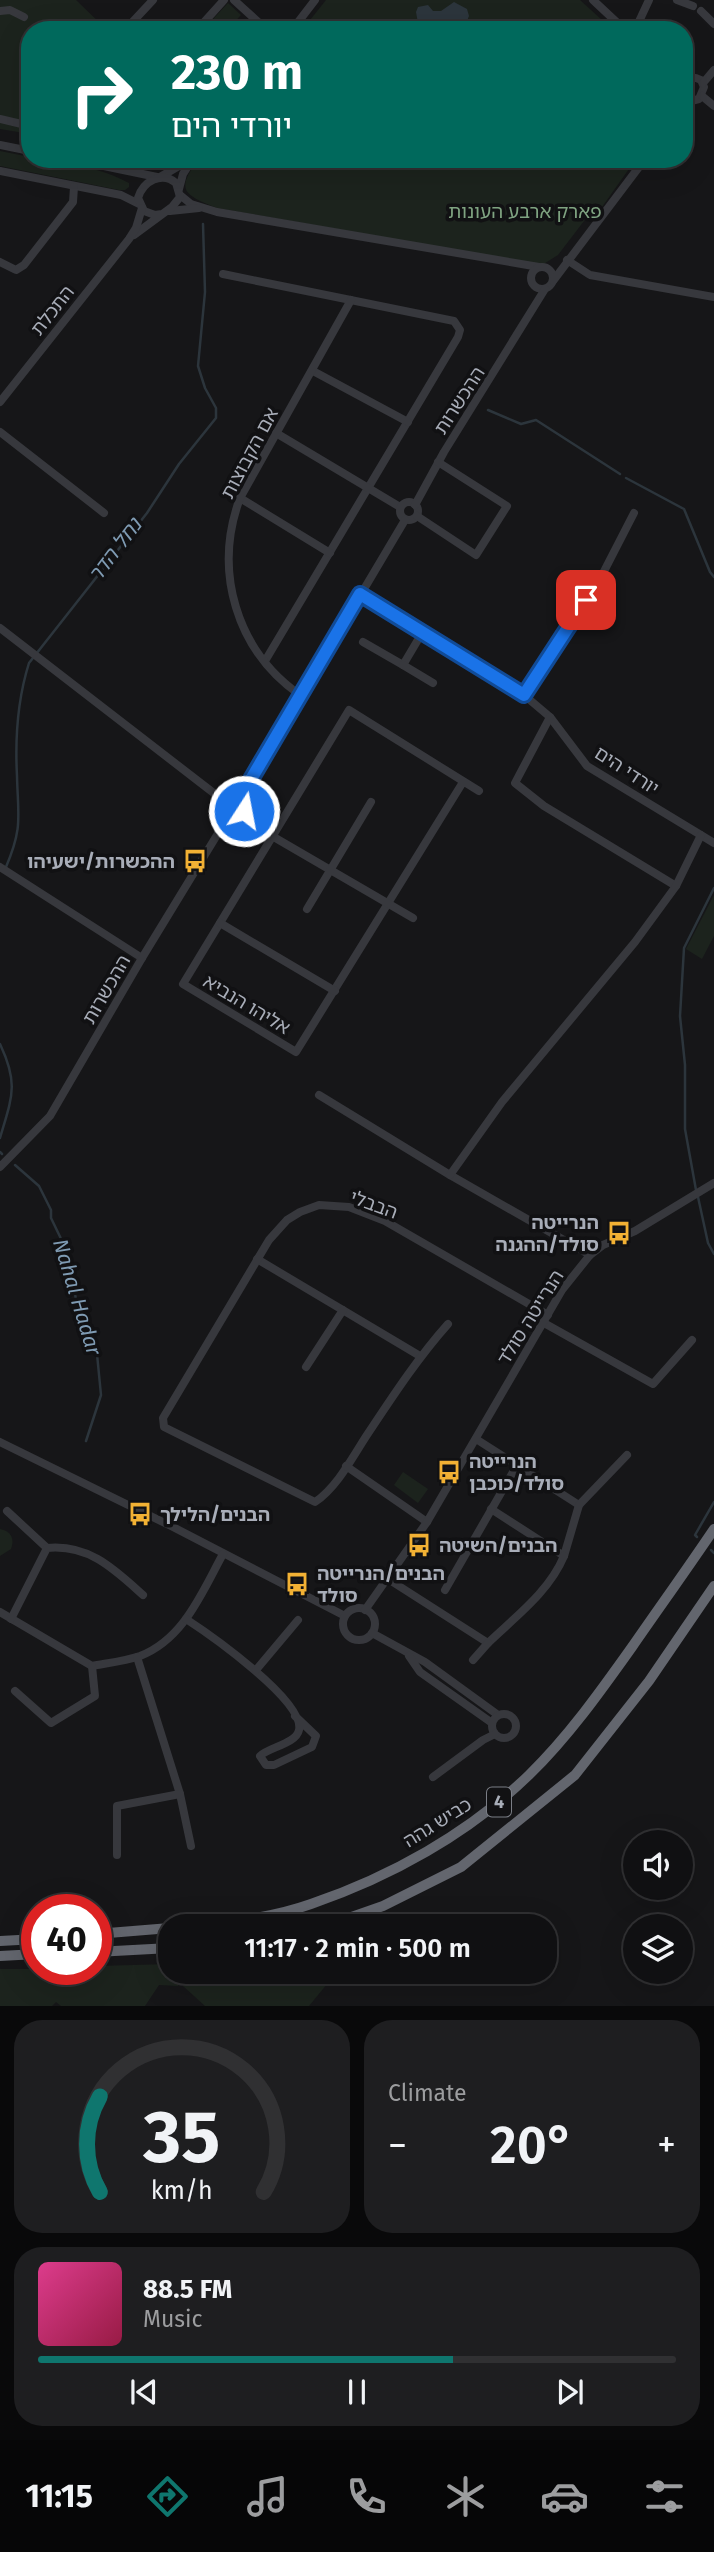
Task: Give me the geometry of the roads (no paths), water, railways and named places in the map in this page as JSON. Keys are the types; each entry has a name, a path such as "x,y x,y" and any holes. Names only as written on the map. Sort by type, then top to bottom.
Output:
{"highway":[{"name":"כביש גהה","path":"268,1914 309,1905 390,1872 464,1828 498,1803 548,1755 600,1693 714,1530"},
{"name":"4","path":"360,1914 383,1906 461,1867 575,1775 649,1681 714,1586"},
{"path":"112,1933 158,1929"},
{"path":"0,1941 21,1939"},
{"path":"112,1951 158,1949"},
{"path":"0,1956 21,1955"}],"street":[{"path":"133,21 153,0"},
{"path":"205,21 224,0"},
{"path":"234,0 257,21"},
{"path":"299,21 315,0"},
{"path":"593,0 615,21"},
{"path":"639,21 649,0"},
{"path":"677,0 697,8 714,24"},
{"path":"0,11 10,10 24,17"},
{"path":"702,96 703,83 714,70"},
{"path":"693,77 703,83"},
{"path":"693,100 702,96"},
{"path":"702,96 714,106"},
{"path":"0,119 21,124"},
{"path":"0,145 21,149"},
{"path":"109,168 171,178 187,201 202,208 388,243 542,268 552,273 553,281"},
{"path":"121,195 141,190 175,168"},
{"path":"163,213 175,204 186,168"},
{"path":"508,261 537,289 545,289 638,168"},
{"path":"118,170 131,177 141,190"},
{"path":"0,172 121,195 135,201 151,214 202,208"},
{"path":"0,262 16,270 24,265 73,202 74,187"},
{"path":"141,190 138,198 141,207"},
{"name":"התכלת","path":"0,402 129,239 136,228 141,207"},
{"name":"התכלת","path":"129,239 163,213"},
{"path":"531,281 532,272 569,258"},
{"path":"569,258 590,275 714,297"},
{"path":"223,274 454,321 460,330 369,489 265,661"},
{"name":"ההכשרות","path":"531,281 531,312"},
{"name":"ההכשרות","path":"415,505 438,462 545,289"},
{"name":"אם הקבוצות","path":"300,695 265,661 244,630 234,608 230,589 228,550 233,516 240,498 351,300"},
{"path":"313,371 408,422"},
{"path":"0,432 104,513"},
{"path":"276,433 400,508"},
{"path":"416,516 476,555 507,506 438,462"},
{"path":"240,498 330,553"},
{"path":"406,503 415,505 418,511 411,520 405,520 400,516 400,508 406,503"},
{"path":"524,695 599,581 634,513"},
{"path":"240,798 405,520"},
{"name":"יורדי הים","path":"360,594 524,695 550,717 587,766 714,843"},
{"path":"0,628 224,801"},
{"path":"403,665 422,633"},
{"path":"363,642 433,682"},
{"name":"אליהו הנביא","path":"349,710 463,782 296,1052 183,984 349,710"},
{"path":"550,717 515,783 544,806 676,886"},
{"path":"463,782 479,791"},
{"path":"230,796 240,798 245,807 242,814 236,818 223,812 224,801 230,796"},
{"path":"307,909 371,802"},
{"path":"242,814 272,836 413,918"},
{"name":"ההכשרות","path":"0,1167 50,1116 142,958 229,817"},
{"path":"450,1175 502,1102 600,987 676,886 701,835"},
{"path":"0,867 142,958"},
{"path":"220,923 335,990"},
{"path":"319,1095 450,1175 590,1255"},
{"name":"הנרייטה סולד","path":"365,1610 427,1522 562,1290 590,1255 603,1245 635,1231 714,1183"},
{"name":"הבבלי","path":"346,1466 315,1502 164,1427 163,1418 269,1240 287,1220 319,1205 349,1207 385,1221 653,1384 692,1340"},
{"path":"257,1259 420,1356"},
{"path":"306,1367 343,1310"},
{"path":"427,1522 346,1466 420,1356 448,1325"},
{"path":"477,1439 579,1505"},
{"path":"0,1442 345,1616"},
{"path":"473,1660 541,1592 564,1556 579,1505 627,1455"},
{"path":"445,1590 517,1465"},
{"path":"491,1509 564,1556"},
{"path":"6,1511 47,1549"},
{"path":"47,1549 64,1546 78,1549 112,1566 143,1595"},
{"path":"11,1619 47,1549"},
{"path":"0,1612 92,1666 137,1657 161,1644 186,1619 223,1553"},
{"path":"388,1579 488,1643"},
{"path":"356,1609 365,1610 373,1618 372,1633 358,1640 348,1636 343,1627 345,1616 356,1609"},
{"path":"186,1619 220,1641 256,1670 316,1736 312,1747 274,1765 266,1765 260,1756 263,1752 295,1738 299,1731 295,1716"},
{"path":"256,1670 298,1620"},
{"path":"372,1633 407,1654 420,1672 495,1719"},
{"path":"137,1657 180,1794 191,1846"},
{"path":"15,1691 51,1723 95,1696 92,1666"},
{"path":"433,1776 482,1740 495,1734 506,1738 515,1730 513,1718 506,1714 495,1719"},
{"path":"495,1719 495,1734"},
{"path":"117,1855 117,1806 180,1794"}],"waterway":[{"name":"נחל הדר","path":"6,867 17,831 17,733 22,690 29,663 147,513 179,464 216,418 216,408 205,388 198,366 205,292 203,224"},
{"path":"488,410 521,424 536,420 620,474"},
{"path":"626,478 684,509 714,577"},
{"path":"696,1190 685,1129 685,1065 680,1016 684,948 714,888"},
{"name":"נחל הדר","path":"0,1044 12,1081 8,1112 0,1138"},
{"name":"Nahal Hadar","path":"15,1165 39,1186 51,1210 51,1218 64,1245 80,1317 97,1354 101,1395 86,1441"},
{"path":"698,1197 708,1243 714,1254"},
{"path":"697,1537 695,1535 714,1502"},
{"path":"711,1550 714,1553"}],"place":[{"name":"ההכשרות/ישעיהו","path":"195,861"},
{"name":"הנרייטה סולד/ההגנה","path":"619,1233"},
{"name":"הנרייטה סולד/כוכבן","path":"449,1472"},
{"name":"הבנים/הלילך","path":"140,1514"},
{"name":"הבנים/השיטה","path":"419,1545"},
{"name":"הבנים/הנרייטה סולד","path":"297,1584"}],"park label":[{"name":"פארק ארבע העונות","path":"525,211"}]}
